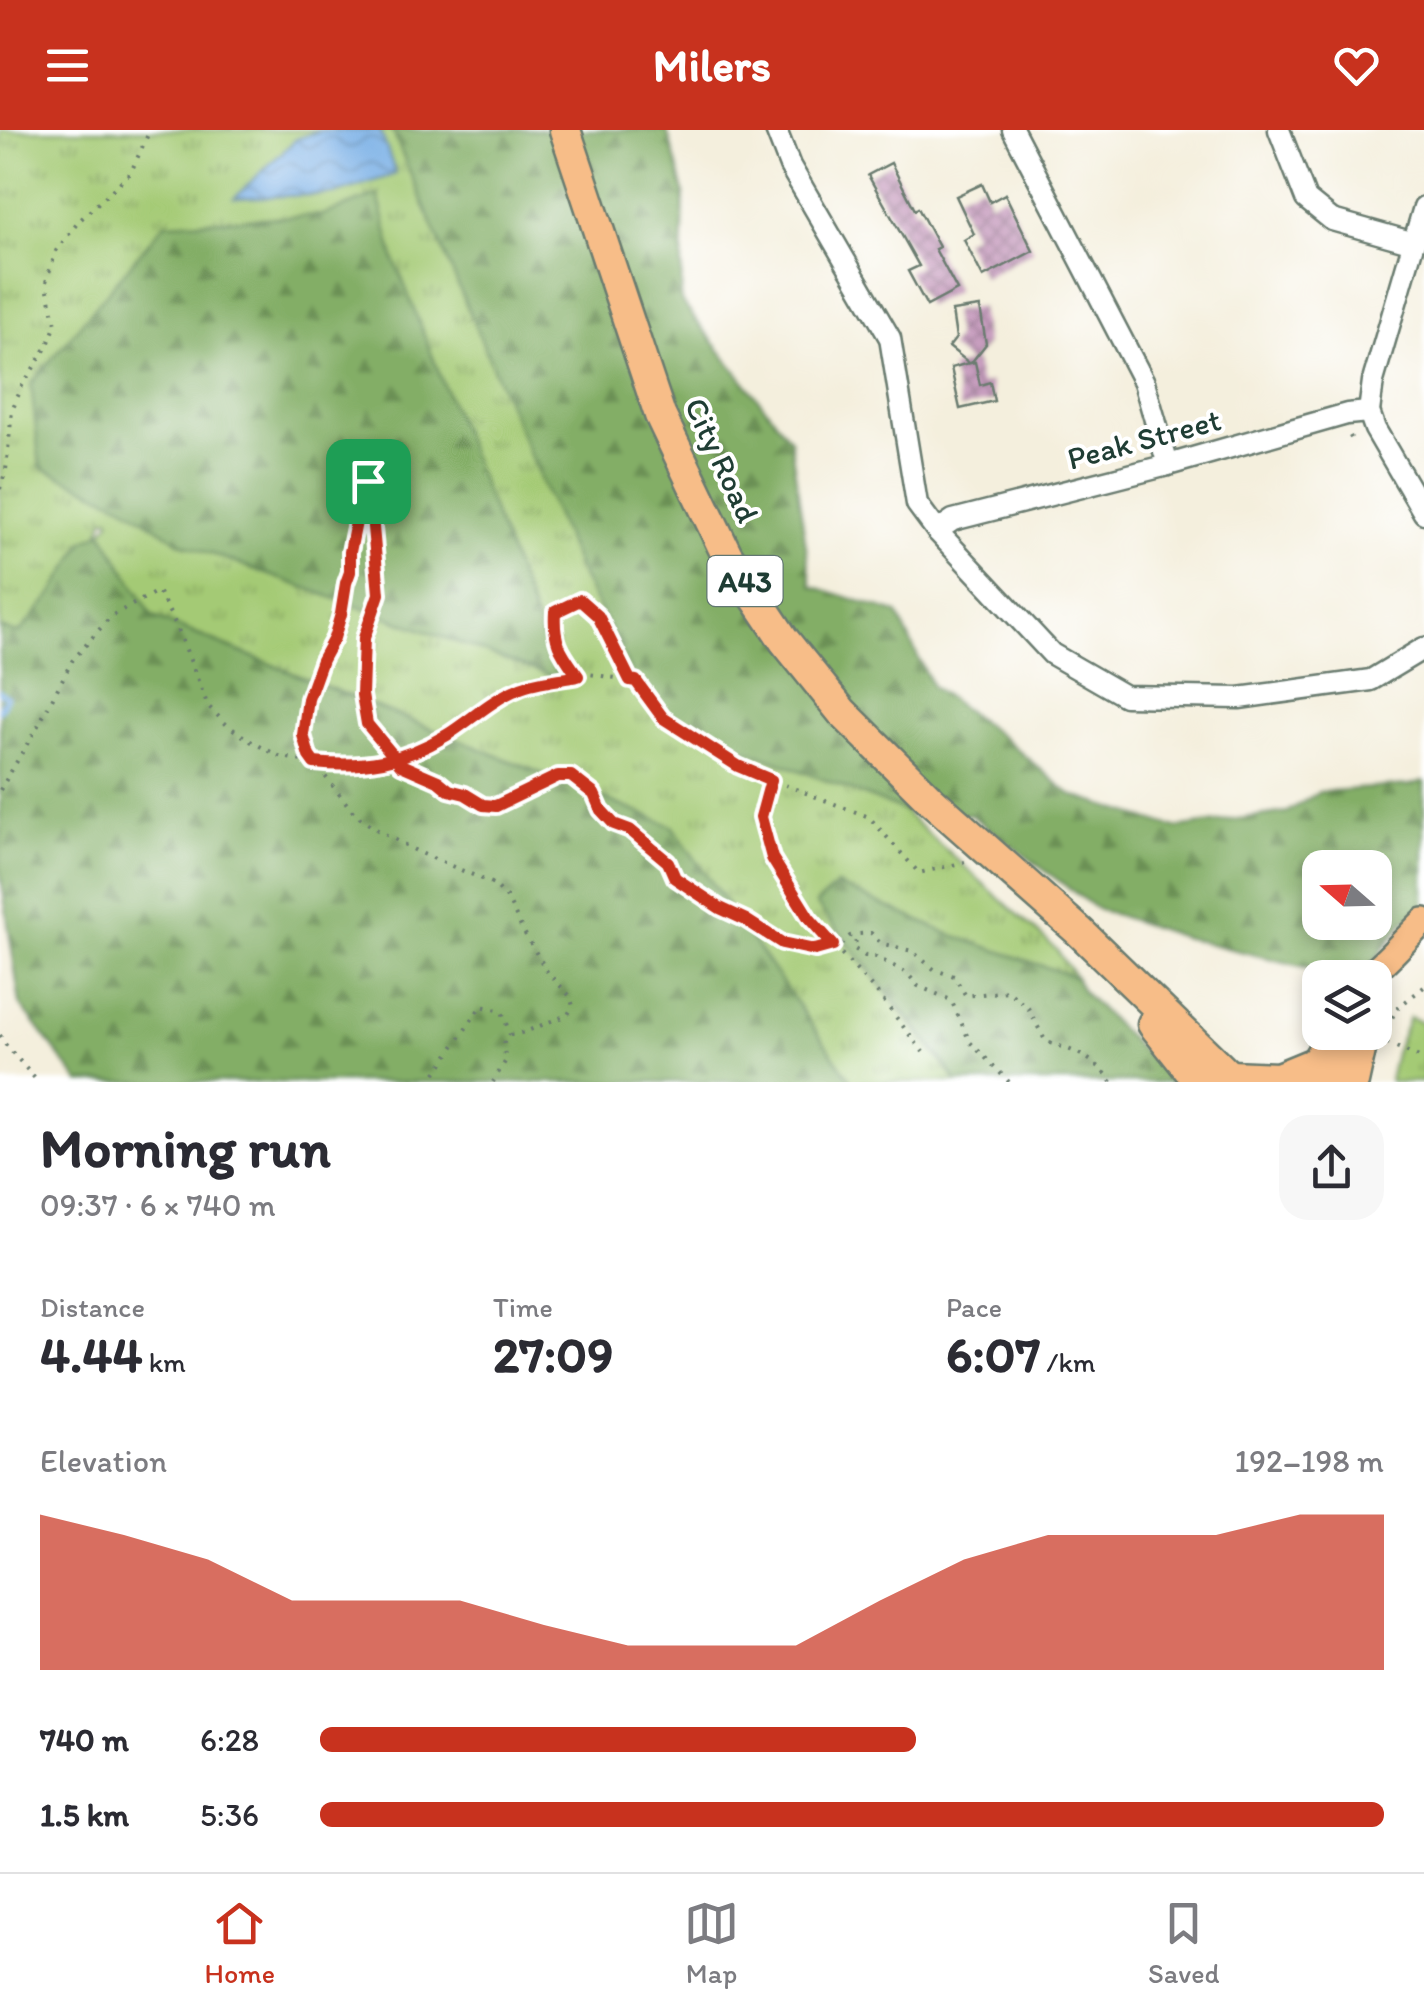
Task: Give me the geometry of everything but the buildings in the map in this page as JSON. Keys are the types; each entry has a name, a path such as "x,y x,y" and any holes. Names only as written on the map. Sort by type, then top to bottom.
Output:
{"highway":[{"name":"City Road","path":"565,130 660,415 727,554 784,640 842,712 931,800 1080,932 1232,1079"},
{"name":"City Road","path":"1080,932 1199,1082"},
{"path":"1353,1082 1367,1050"},
{"path":"1232,1079 1314,1076"}],"main road":[{"path":"1385,960 1424,921"},
{"path":"1314,1076 1324,1050"},
{"path":"1314,1076 1338,1050"}],"street":[{"path":"776,130 790,166 890,338 917,504 1052,654 1125,696 1238,698 1371,680 1424,648"},
{"path":"1012,130 1144,382 1168,465"},
{"path":"1279,130 1306,198 1332,220 1414,242"},
{"path":"1424,207 1373,381 1369,412 1424,513"},
{"name":"Peak Street","path":"938,531 952,520 1347,414 1369,412"}],"path":[{"path":"0,489 6,470 12,411 56,324 46,282 56,252 80,221 130,172 150,130"},
{"path":"493,1082 505,1062 504,1042 510,1035 567,1016 573,1006 570,996 548,972 507,898 494,884 416,851 355,814 309,756 303,735 308,699 334,638 350,572 350,552 363,487 368,481 373,482 375,495 372,516 379,594 364,638 362,695 367,724 401,765 483,805 496,806 558,776 571,776 594,794 601,810 614,824 630,830 668,862 675,878 720,908 782,943 815,950 871,933 880,943 912,951 935,970 954,976 966,996 1008,991 1028,1008 1046,1042 1077,1051 1112,1082"},
{"path":"0,790 72,661 111,616 158,591 177,626 208,706 227,725 280,756 314,763 386,762 447,735 482,708 521,687 589,674 636,681 663,718 738,766 869,818 919,872 994,856"},
{"path":"578,676 558,647 554,629 555,612 580,600 598,616 630,680"},
{"path":"771,780 761,817 772,858 809,918 878,994 923,1052"},
{"path":"860,934 852,948 907,973 918,986 952,1000 970,1042 1010,1082"},
{"path":"1392,1013 1424,987"},
{"path":"430,1082 481,1006 502,1011 510,1035"},
{"path":"0,1035 38,1082"},
{"path":"1392,1045 1424,1058"}],"green space":[{"path":"0,130 413,130 578,568 652,713 902,810 1056,949 1075,977 949,934 837,885 817,904 957,1082 852,1082 672,826 152,616 102,532 111,520 105,518 35,700 0,687"},
{"path":"392,130 667,130 684,192 681,301 790,439 812,586 897,613 932,686 1007,741 1071,795 1176,828 1287,812 1319,792 1424,781 1424,909 1406,919 1392,938 1392,850 1302,850 1302,940 1390,940 1375,960 1302,960 1302,966 1182,937 1095,908 971,815 902,810 652,713 578,568"},
{"path":"378,195 394,258 559,679 181,543 123,505 40,467 31,384 165,223 322,215"},
{"path":"102,532 153,617 672,826 852,1082 79,1082 20,1004 0,871 0,628 19,633 54,592 84,541"},
{"path":"837,885 949,934 1075,977 1082,991 1173,1082 957,1082 816,904"},
{"path":"1409,1017 1424,1023 1424,1082 1391,1082 1395,1053"}],"water":[{"path":"321,130 380,130 396,174 334,194 234,198 296,139"}],"waterway":[{"path":"0,692 7,697 0,710"}],"route":[{"path":"368,481 363,487 341,614 308,699 303,735 314,763 386,762 395,758 416,749 447,735 482,708 521,687 578,676 558,647 554,629 555,612 580,600 598,616 630,680 636,681 663,718 738,766 771,780 761,817 772,858 809,918 833,945 815,950 782,943 720,908 675,878 668,862 630,830 614,824 601,810 594,794 571,776 558,776 496,806 483,805 401,765 395,758 367,724 362,695 364,638 379,594 372,516 375,495 373,482 368,481"}]}
